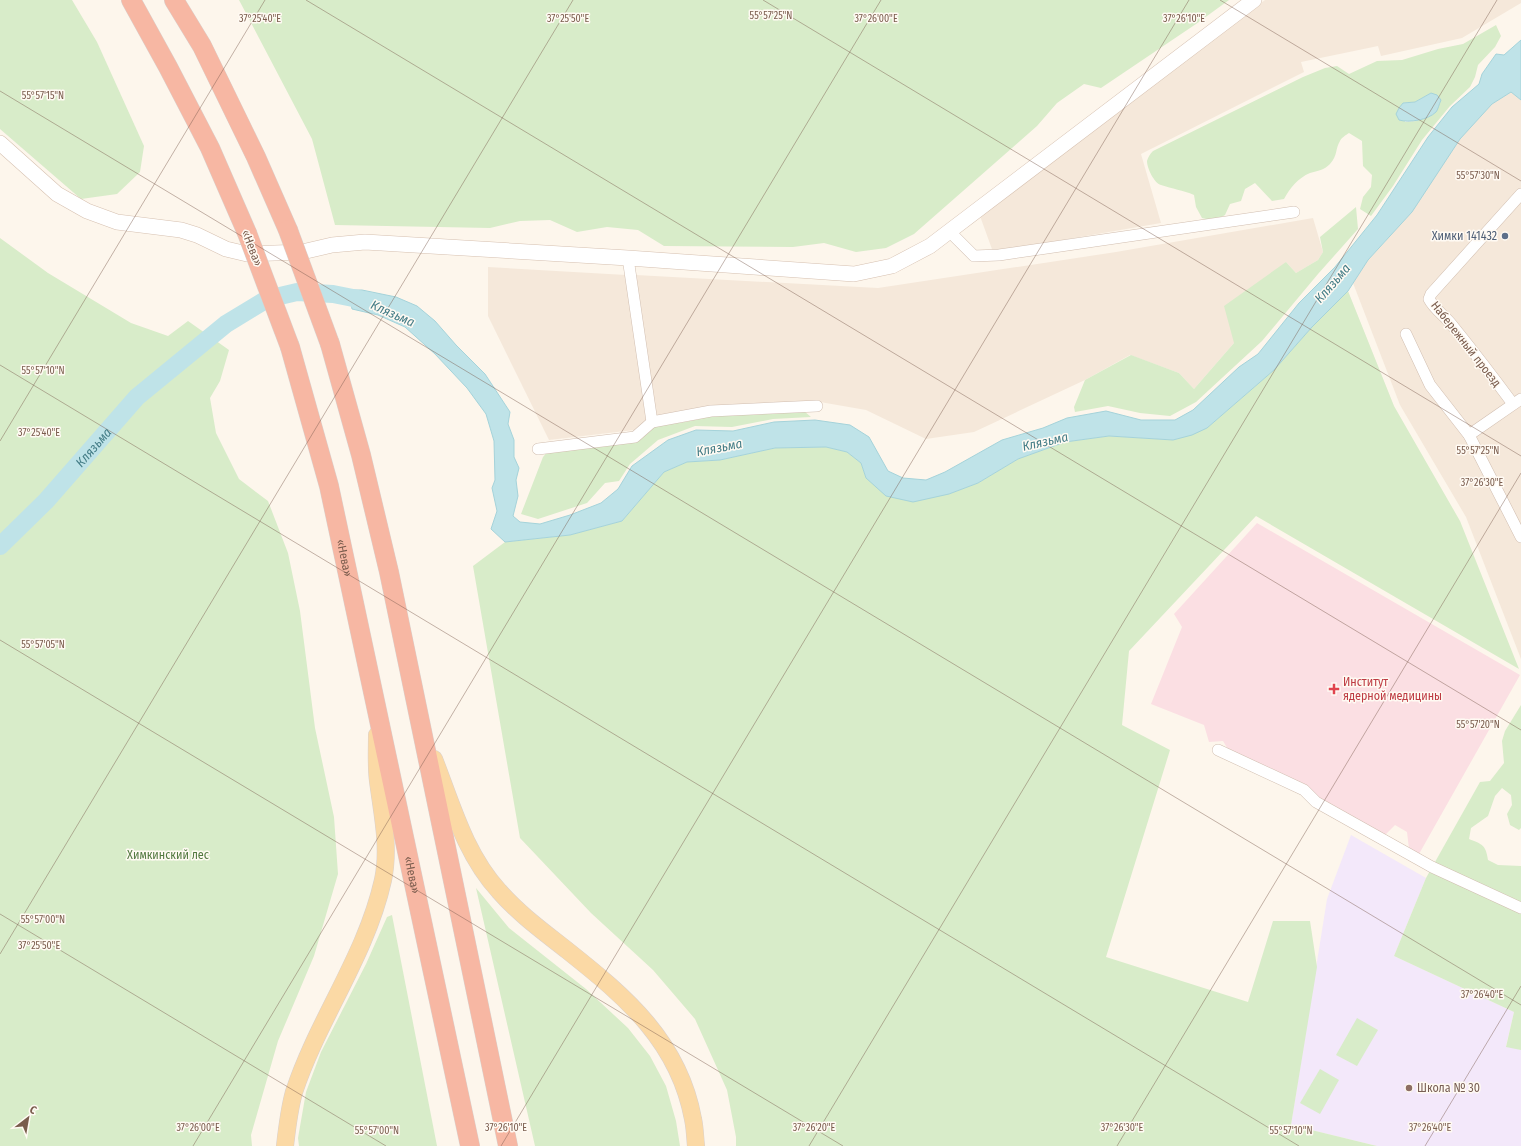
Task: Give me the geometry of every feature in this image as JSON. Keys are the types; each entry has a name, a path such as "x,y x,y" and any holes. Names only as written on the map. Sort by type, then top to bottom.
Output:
{"highway":[{"name":"«Нева»","path":"131,0 210,148 247,233 290,347 329,486 470,1146"},
{"path":"174,0 202,46 256,156 288,230 330,344 361,455 389,572 508,1146"}],"main road":[{"path":"183,0 202,46"},
{"path":"285,1146 287,1124 294,1093 307,1058 366,937 384,878 386,846 378,778 376,707"},
{"path":"419,722 463,836 476,860 499,891 533,923 616,990 644,1018 666,1049 682,1082 693,1119 696,1146"}],"street":[{"path":"0,143 57,194 86,211 117,222 181,230 197,235 226,249 247,254 302,252 332,245 365,242 628,258 854,274 892,266 930,246 1254,0"},
{"name":"Набережный проезд","path":"1517,401 1484,365 1449,321 1429,299 1431,294 1521,194"},
{"path":"949,232 974,256 999,255 1294,212"},
{"path":"628,258 652,422"},
{"path":"1406,334 1430,385 1469,435 1521,537"},
{"path":"1469,435 1517,401"},
{"path":"538,449 635,437 652,422 711,412 817,406"},
{"path":"1218,750 1304,790 1316,802 1432,867 1521,908"}],"shaded area":[{"path":"1265,0 1521,0 1521,3 1462,38 1381,56 1378,46 1301,62 1304,72 1141,154 1161,223 993,252 980,216"},
{"path":"1521,82 1521,659 1466,517 1400,405 1353,283 1368,260 1385,242 1460,139 1492,104 1511,92"},
{"path":"1313,218 1323,252 1318,260 1296,273 1286,262 1234,343 1194,389 1179,373 1130,355 1085,380 974,432 926,439 866,410 820,402 655,418 636,275 878,288 1116,252"},
{"path":"488,267 626,275 647,420 634,430 549,440 488,316"},
{"name":"Институт ядерной медицины","path":"1257,523 1520,675 1419,854 1409,849 1407,832 1395,825 1384,836 1320,800 1302,783 1229,751 1223,741 1209,742 1204,725 1151,704 1182,627 1174,614"},
{"name":"Школа № 30","path":"1351,835 1426,878 1394,956 1514,1012 1506,1046 1521,1050 1521,1146 1377,1146 1291,1125 1327,899"}],"green space":[{"path":"0,0 72,0 97,42 144,146 140,172 117,194 81,199 0,129"},
{"path":"239,0 1229,0 1101,88 1084,84 1057,103 1037,126 914,234 886,248 856,252 824,243 793,247 664,246 638,230 607,227 577,232 550,220 520,221 490,228 335,225 312,139"},
{"path":"1496,25 1501,36 1495,47 1478,65 1475,77 1470,87 1450,106 1422,140 1393,186 1371,216 1360,209 1363,197 1371,187 1372,175 1363,166 1362,141 1349,133 1341,140 1330,164 1323,169 1310,173 1298,181 1284,199 1272,201 1255,183 1245,189 1241,201 1230,204 1225,215 1214,221 1202,218 1196,207 1194,195 1158,184 1153,178 1147,164 1149,156 1153,151 1303,77 1325,68 1337,66 1349,74 1377,61 1402,60 1438,49 1463,44","holes":["1431,93 1417,121 1405,122 1403,103 1415,102"]},
{"path":"1356,207 1358,229 1262,341 1196,402 1170,416 1140,413 1108,406 1075,412 1074,407 1085,380 1131,355 1179,373 1194,389 1234,343 1224,306 1286,262 1296,273 1318,260 1323,252 1320,237"},
{"name":"Химкинский лес","path":"0,238 48,273 131,323 168,336 188,321 229,350 220,381 210,398 216,433 239,479 268,501 288,553 300,611 315,728 334,817 338,874 314,956 278,1041 251,1135 252,1146 0,1146"},
{"path":"1348,291 1394,406 1460,521 1519,669 1256,516 1129,651 1122,725 1170,750 1106,957 1248,1002 1273,921 1310,921 1317,967 1291,1125 1377,1146 736,1146 736,1137 727,1090 695,1019 653,970 591,913 520,838 473,566 505,542 570,535 622,521 664,472 687,462 720,460 775,448 826,447 847,452 861,463 866,478 949,494 978,483 1018,459 1065,442 1109,436 1173,440 1207,428 1274,370 1312,327"},
{"path":"804,411 811,417 773,419 732,427 695,426 658,440 630,464 619,481 605,483 587,503 538,519 521,514 543,457 549,450 569,449 653,426 685,422 731,412"},
{"path":"1521,705 1521,828 1519,830 1510,825 1507,814 1512,805 1511,795 1502,788 1495,796 1488,816 1471,828 1469,839 1477,842 1485,848 1488,860 1498,865 1521,866 1521,1050 1506,1047 1514,1012 1394,956 1426,878 1480,782 1490,781 1504,763 1502,741 1505,731"},
{"path":"476,888 509,928 586,989 628,1028 650,1056 666,1086 676,1121 680,1146 535,1146"},
{"path":"392,915 437,1146 299,1146 298,1138 306,1092 321,1052 366,964 387,917"},
{"path":"1357,1018 1378,1030 1357,1066 1336,1055"},
{"path":"1320,1069 1339,1080 1320,1114 1300,1103"}],"water":[{"path":"1521,40 1521,100 1511,92 1492,104 1460,139 1412,212 1368,260 1348,291 1312,327 1274,370 1207,428 1192,435 1173,440 1109,436 1065,442 1018,459 978,483 949,494 913,502 886,496 866,478 861,463 847,452 826,447 775,448 720,460 687,462 664,472 622,521 570,535 505,542 491,529 497,511 492,488 495,480 494,441 486,414 467,388 435,354 405,327 378,315 352,309 348,290 362,290 396,297 417,306 435,321 485,374 510,412 508,424 514,440 514,457 519,468 516,480 518,496 513,516 520,522 540,524 570,515 601,503 618,489 632,466 668,440 696,430 733,431 774,422 815,420 850,425 869,437 888,471 903,478 926,480 945,472 1002,440 1043,428 1067,418 1106,411 1141,420 1175,420 1193,410 1239,367 1258,354 1299,303 1335,267 1377,215 1428,137 1452,107 1479,84 1482,74 1496,54 1504,55"},
{"path":"1431,93 1437,95 1441,100 1436,112 1433,115 1418,120 1399,120 1396,114 1403,103 1415,102"}],"waterway":[{"name":"Клязьма","path":"0,546 46,501 137,397 226,324 267,299 297,292 333,294 373,302"}],"place":[{"name":"Химки 141432","path":"1505,236"},
{"name":"Институт ядерной медицины","path":"1334,689"},
{"name":"Школа № 30","path":"1409,1088"}]}
